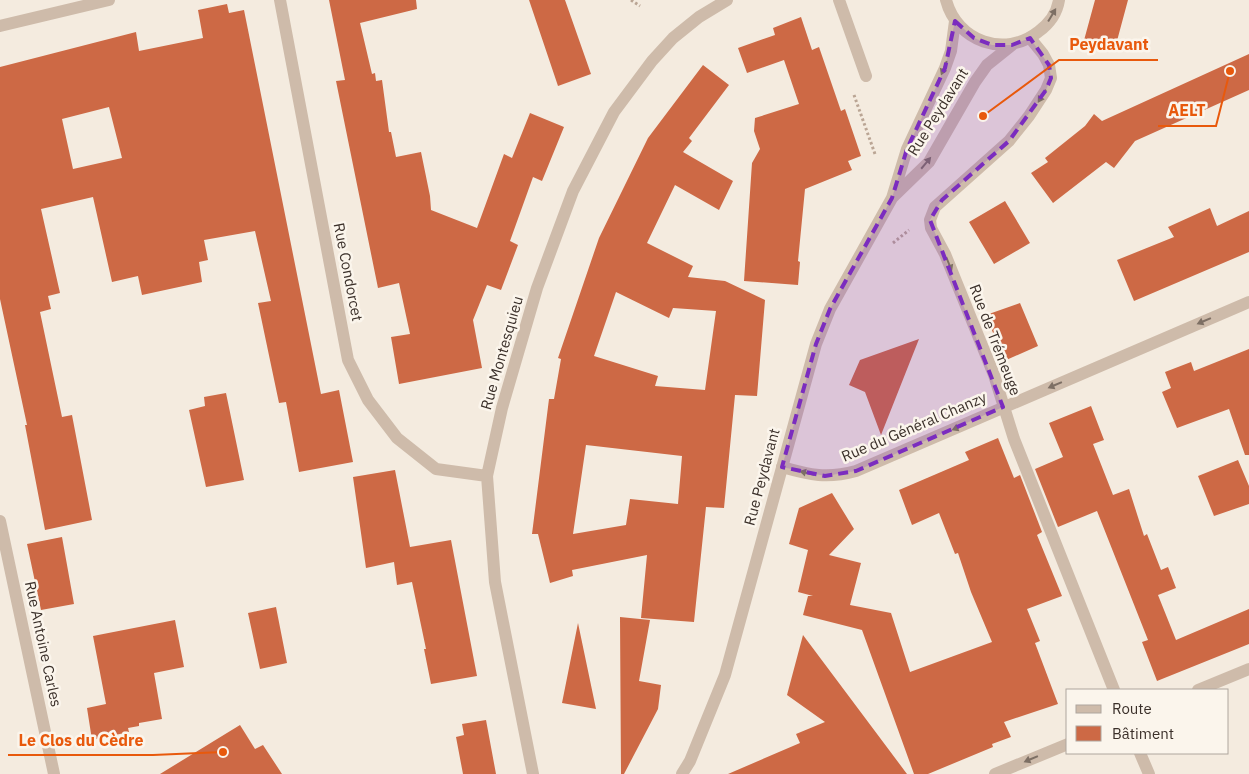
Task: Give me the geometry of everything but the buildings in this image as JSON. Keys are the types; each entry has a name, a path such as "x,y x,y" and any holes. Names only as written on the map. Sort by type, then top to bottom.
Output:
{"street":[{"path":"0,26 109,0"},
{"name":"Rue Condorcet","path":"280,0 348,360 368,400 396,438 436,469 486,476"},
{"name":"Rue Montesquieu","path":"533,774 495,582 486,476 502,408 537,288 573,191 614,112 652,61 673,38 698,17 727,0"},
{"path":"838,0 866,76"},
{"path":"946,0 948,9 955,21 974,38 992,45 1012,45 1030,38 1044,27 1055,14 1059,0"},
{"name":"Rue Peydavant","path":"682,774 690,761 724,675 816,344 830,309 892,198 907,149 945,68 951,51 955,21"},
{"name":"Rue de Trémeuge","path":"1030,38 1049,65 1051,78 1046,90 1029,116 1009,141 936,207 930,220 931,228 945,254 994,375 1014,439 1114,689"},
{"name":"Rue Peydavant","path":"892,198 929,162 975,82 987,65 1012,45"},
{"name":"Rue du Général Chanzy","path":"782,467 811,475 825,476 839,476 856,471 1249,302"},
{"name":"Rue Antoine Carles","path":"0,521 3,552 54,774"},
{"path":"1200,689 1249,669"},
{"path":"995,774 1066,745"},
{"path":"1140,754 1149,774"}],"path":[{"path":"631,0 640,6"}],"highlighted area":[{"path":"955,21 974,38 992,45 1012,45 1030,38 1049,65 1051,78 1046,90 1009,141 942,200 930,220 1003,407 856,471 825,476 782,467 816,344 830,309 892,198 907,149 945,68"}],"place":[{"name":"AELT","path":"1230,71"},
{"name":"Peydavant","path":"983,116"},
{"name":"Le Clos du Cèdre","path":"223,752"}]}
